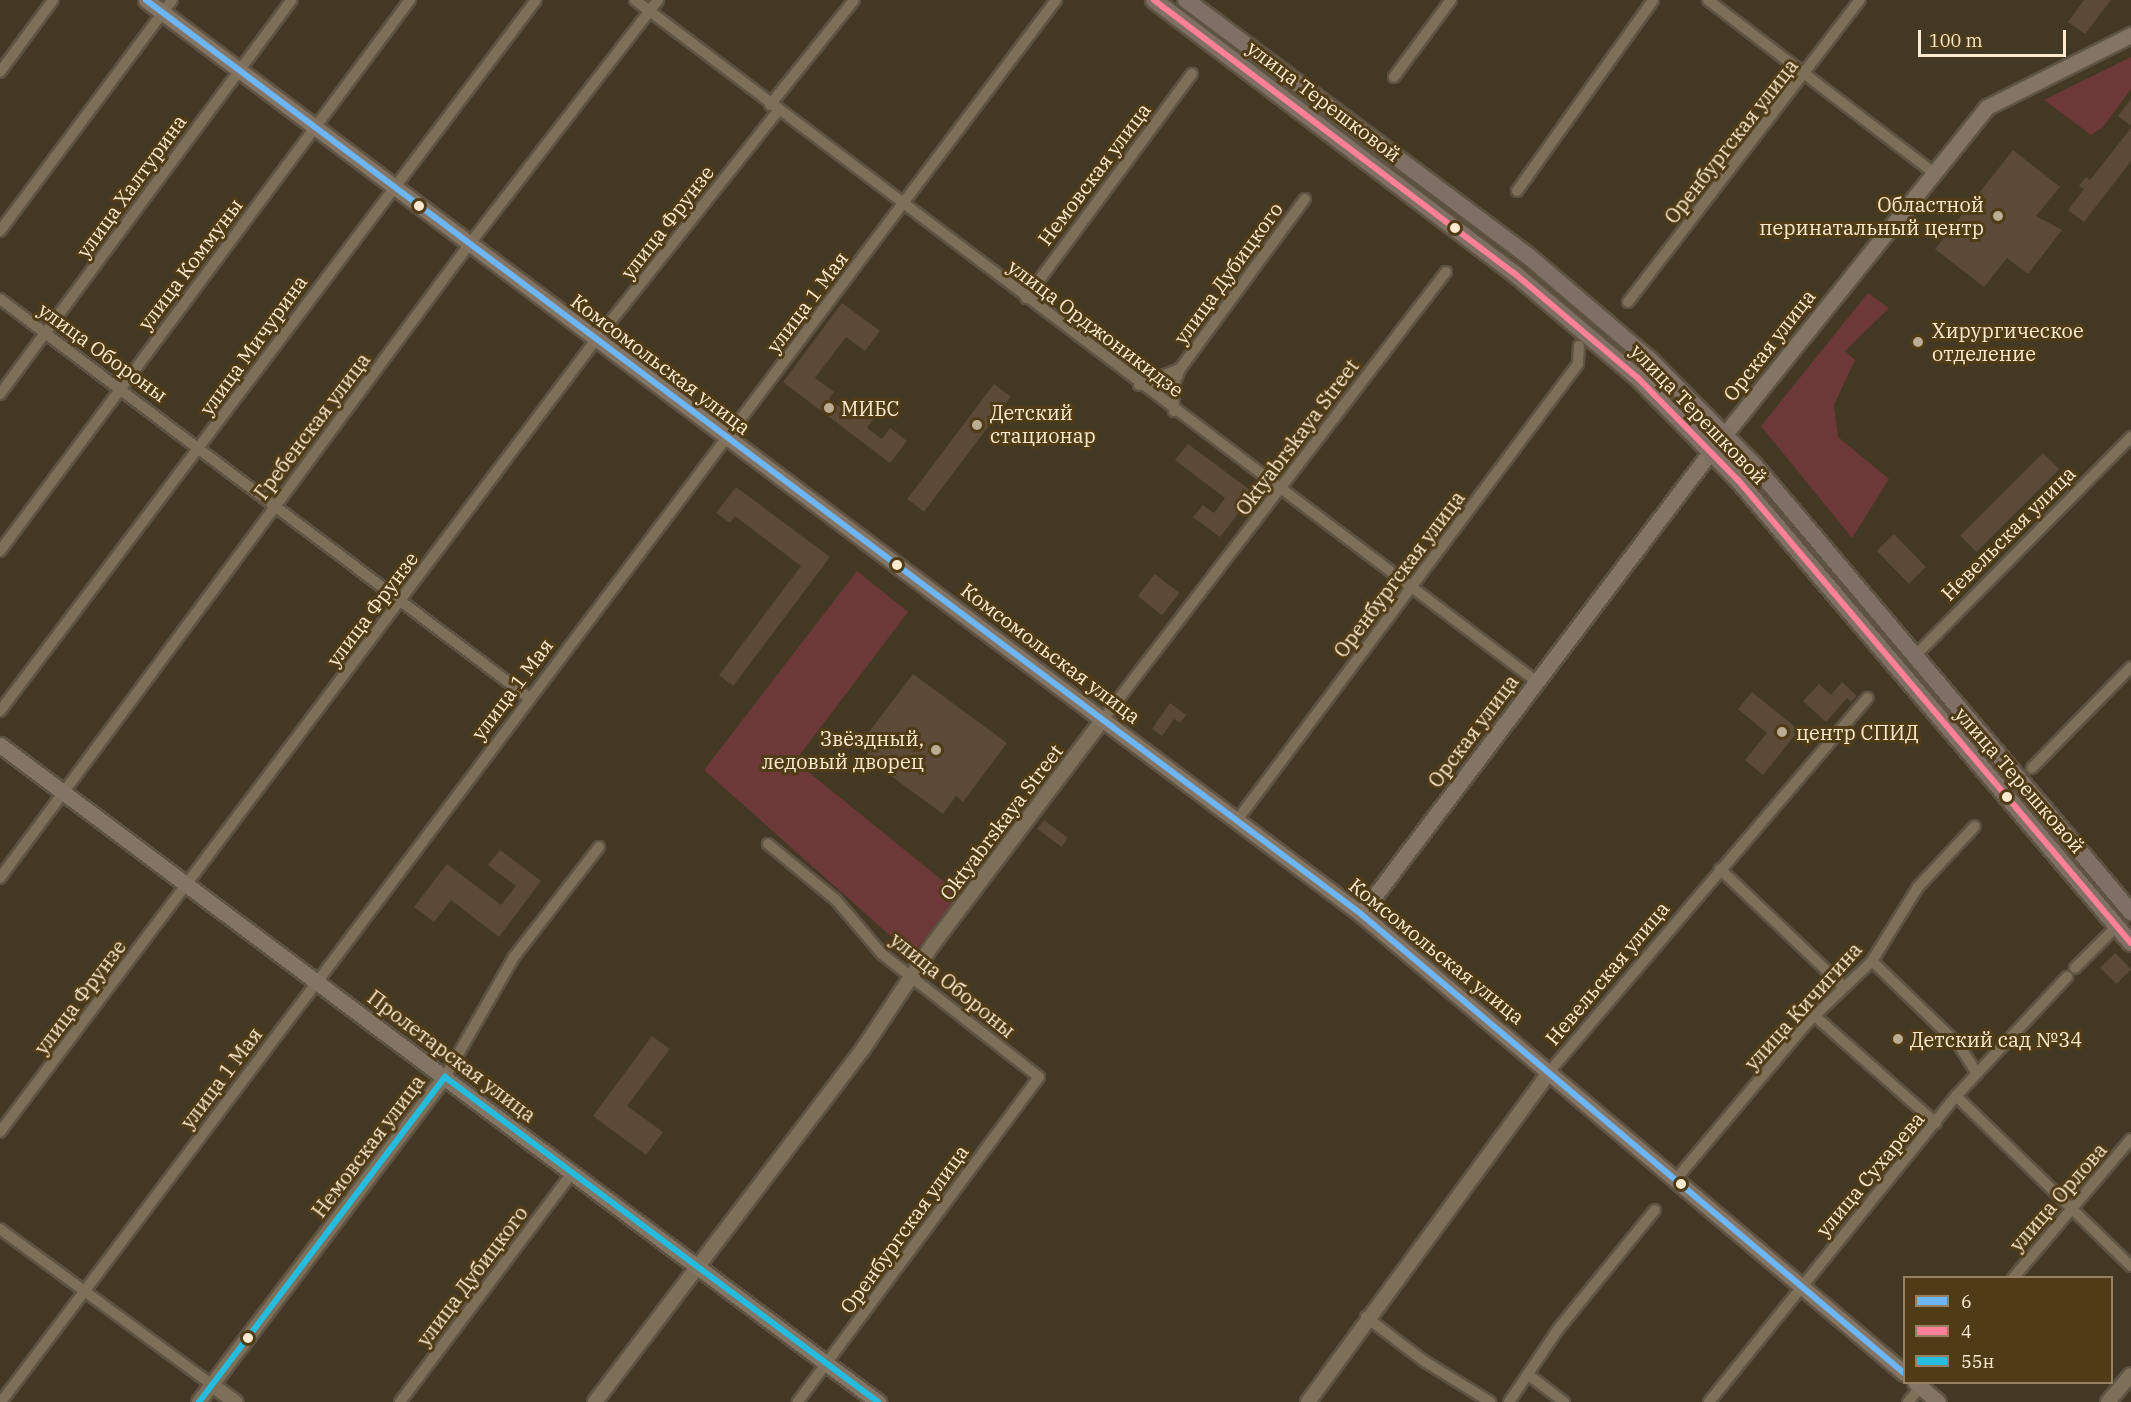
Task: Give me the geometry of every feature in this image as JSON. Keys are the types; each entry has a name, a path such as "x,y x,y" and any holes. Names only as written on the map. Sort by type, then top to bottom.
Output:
{"main road":[{"name":"Комсомольская улица","path":"146,0 468,246 725,439 1104,718 1361,914 1550,1071 1903,1371"},
{"name":"улица Терешковой","path":"1154,0 1514,273 1638,378 1711,451 2131,943"},
{"name":"улица Терешковой","path":"1186,0 1586,303 1725,434 2131,911"},
{"name":"Орская улица","path":"1361,914 1711,451 1933,172 1997,99 2131,35"},
{"name":"Пролетарская улица","path":"0,745 699,1265 878,1402"},
{"path":"1920,1384 1938,1402"}],"street":[{"path":"0,72 54,0"},
{"path":"0,231 172,0"},
{"name":"улица Халтурина","path":"0,394 292,0"},
{"name":"улица Коммуны","path":"0,551 410,0"},
{"name":"улица Мичурина","path":"0,711 201,447 392,187 536,0"},
{"name":"улица Орджоникидзе","path":"635,0 1139,386 1413,584 1537,682"},
{"name":"Гребенская улица","path":"0,878 468,246 658,0"},
{"name":"улица Фрунзе","path":"0,1132 854,0"},
{"name":"улица 1 Мая","path":"1,1402 528,697 904,204 1056,0"},
{"path":"1394,77 1451,0"},
{"path":"1517,191 1653,0"},
{"path":"1708,0 1933,172"},
{"name":"Оренбургская улица","path":"1628,302 1807,74 1860,0"},
{"name":"Немовская улица","path":"1026,298 1192,74"},
{"name":"улица Дубицкого","path":"1173,411 1173,387 1180,369 1305,199"},
{"name":"Oktyabrskaya Street","path":"595,1402 863,1049 912,975 1104,718 1282,491 1446,272"},
{"name":"улица Обороны","path":"0,299 201,447 528,697"},
{"name":"Оренбургская улица","path":"1238,819 1578,364 1579,346"},
{"name":"улица Дубицкого","path":"1139,386 1180,369"},
{"path":"2127,441 2131,454"},
{"name":"Невельская улица","path":"1914,657 2127,441"},
{"path":"2031,768 2131,667"},
{"name":"Невельская улица","path":"1308,1402 1366,1317 1550,1071 1867,698"},
{"name":"улица Кичигина","path":"1676,1179 1816,1017 1872,961 1918,887 1976,826"},
{"name":"улица Обороны","path":"768,844 836,900 882,954 912,975 1039,1077"},
{"name":"Немовская улица","path":"199,1402 445,1077 514,957 599,848"},
{"path":"1720,869 1844,987"},
{"path":"2075,968 2116,927"},
{"path":"1872,961 1959,1045 1976,1072"},
{"name":"улица Сухарева","path":"1709,1402 1976,1072 2067,977"},
{"path":"1816,1017 1936,1123"},
{"name":"Оренбургская улица","path":"798,1402 1039,1077"},
{"path":"1956,1096 2131,1266"},
{"name":"улица Орлова","path":"2015,1276 2131,1139"},
{"name":"улица Дубицкого","path":"400,1402 573,1172"},
{"path":"1509,1402 1530,1376 1559,1328 1655,1210"},
{"path":"0,1229 235,1402"},
{"path":"1366,1317 1490,1402"},
{"path":"2108,1402 2131,1375"},
{"path":"1530,1376 1564,1402"},
{"path":"1908,1402 1920,1384"}],"shaded area":[{"path":"2131,57 2131,89 2103,127 2091,135 2044,100"},
{"path":"1868,293 1889,308 1845,351 1855,360 1834,405 1838,437 1889,479 1852,538 1761,426"},
{"path":"857,571 908,612 795,761 959,894 912,955 704,770"}],"building":[{"path":"2084,0 2111,0 2085,34 2068,22"},
{"path":"2131,99 2131,126 2118,116"},
{"path":"2131,128 2131,161 2084,222 2068,210 2084,189 2079,186 2086,177 2090,180"},
{"name":"Областной перинатальный центр","path":"2013,150 2060,187 2036,216 2062,230 2028,274 2007,258 1984,287 1935,249"},
{"path":"842,303 880,331 865,351 846,337 815,378 834,392 829,399 856,419 863,410 874,418 867,428 882,439 890,428 907,441 890,463 783,382"},
{"name":"Детский стационар","path":"994,384 1011,397 924,512 907,499"},
{"path":"1188,444 1254,493 1220,537 1193,517 1203,505 1214,513 1225,498 1175,460"},
{"path":"2043,453 2059,469 1977,552 1960,536"},
{"path":"736,487 830,557 733,686 719,675 801,566 735,516 730,523 716,513"},
{"path":"1894,534 1926,567 1909,584 1877,551"},
{"path":"1155,574 1179,593 1162,615 1138,596"},
{"name":"Звёздный, ледовый дворец","path":"913,674 1007,743 963,802 956,796 943,814 865,757 878,739 869,732"},
{"path":"1842,682 1857,696 1851,702 1847,698 1826,722 1803,701 1819,684 1831,695"},
{"name":"центр СПИД","path":"1752,692 1799,730 1763,775 1745,760 1767,733 1738,709"},
{"path":"1170,703 1186,715 1180,723 1174,719 1162,736 1152,729"},
{"path":"1044,820 1068,838 1061,847 1037,829"},
{"path":"500,850 541,881 499,937 451,900 434,922 414,907 447,864 501,905 516,886 488,865"},
{"path":"2115,953 2131,969 2116,984 2100,968"},
{"path":"652,1036 670,1049 627,1106 663,1132 646,1155 593,1116"}],"transit line":[{"name":"6","path":"146,0 1361,914 1903,1372"},
{"name":"4","path":"1154,0 1514,273 1638,378 1738,480 2131,943"},
{"name":"55н","path":"199,1402 445,1077 878,1402"}],"place":[{"name":"Областной перинатальный центр","path":"1998,216"},
{"name":"Хирургическое отделение","path":"1918,342"},
{"name":"МИБС","path":"829,408"},
{"name":"Детский стационар","path":"977,425"},
{"name":"центр СПИД","path":"1782,732"},
{"name":"Звёздный, ледовый дворец","path":"936,750"},
{"name":"Детский сад №34","path":"1898,1039"}]}
